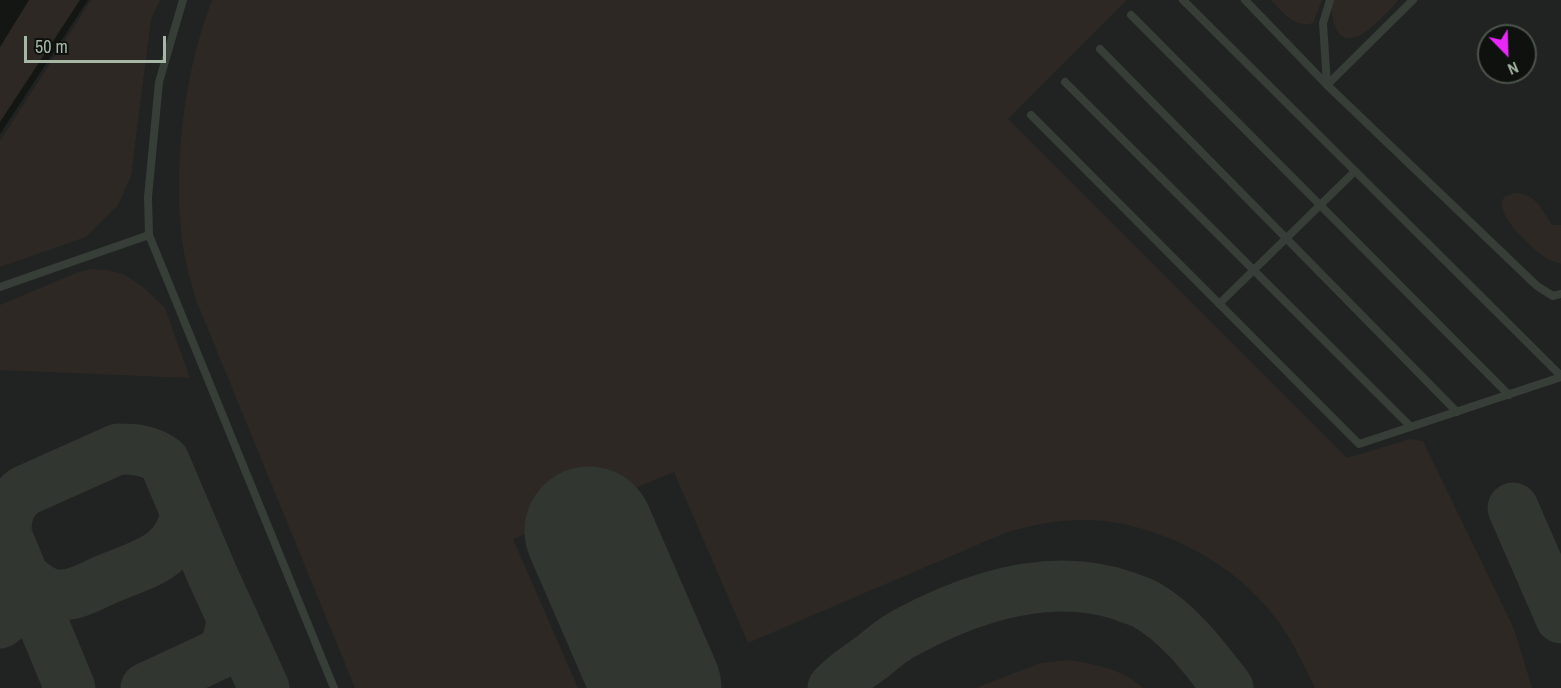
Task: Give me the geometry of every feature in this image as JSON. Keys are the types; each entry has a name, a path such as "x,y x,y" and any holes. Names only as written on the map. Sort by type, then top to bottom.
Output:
{"lane":[{"path":"183,0 159,82 148,197 150,235 334,688"},
{"path":"1031,115 1359,444 1561,376 1183,0"},
{"path":"1245,0 1327,85 1537,286 1553,296 1561,294"},
{"path":"1327,85 1323,23 1329,0"},
{"path":"1327,85 1413,0"},
{"path":"1131,15 1509,395"},
{"path":"1100,49 1457,412"},
{"path":"1065,82 1411,427"},
{"path":"1219,304 1355,171"},
{"path":"0,286 150,235"}],"shaded area":[{"path":"29,0 80,0 0,122 0,47"},
{"path":"88,0 1561,0 1561,688 0,688 0,134"},
{"path":"91,0 160,0 151,19 131,176 118,205 86,237 0,267 0,141"},
{"path":"212,0 1127,0 1008,119 1347,458 1410,439 1423,441 1514,629 1532,688 1315,688 1280,624 1265,605 1229,572 1209,558 1165,536 1118,523 1090,520 1046,523 1005,533 748,643 674,472 513,539 578,688 355,688 196,300 185,259 179,191 181,136 196,51"},
{"path":"1271,0 1322,0 1313,23 1306,24 1289,18"},
{"path":"1333,0 1399,0 1368,30 1359,36 1350,38 1342,36 1336,28 1332,14"},
{"path":"1515,193 1533,199 1552,225 1561,225 1561,264 1547,259 1538,252 1507,219 1502,202 1506,196"},
{"path":"92,269 123,274 142,286 165,308 190,378 0,370 0,305 76,273"},
{"path":"1069,660 1117,672 1143,688 976,688 1040,663"}],"taxiway":[{"path":"70,688 6,534 8,515 15,500 24,491 118,449 142,451 153,454 164,461 264,688"},
{"path":"1513,508 1561,618"},
{"path":"0,623 18,604 24,577 51,594 67,595 84,590 145,564 167,550 176,540 186,512"},
{"path":"833,688 896,638 930,620 984,599 1012,592 1040,587 1068,586 1096,589 1124,596 1158,612 1180,631 1228,688"},
{"path":"146,688 219,654 226,647 233,619"}],"runway":[{"path":"589,531 657,688"}]}
